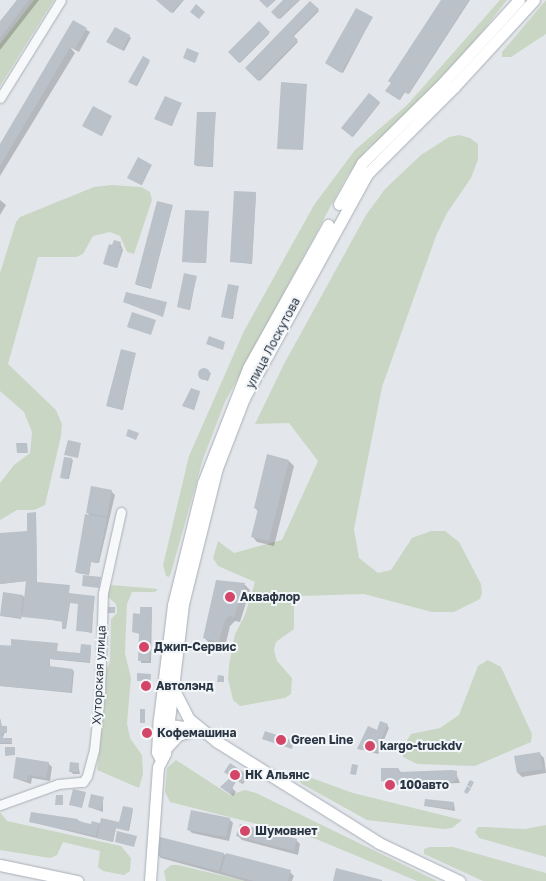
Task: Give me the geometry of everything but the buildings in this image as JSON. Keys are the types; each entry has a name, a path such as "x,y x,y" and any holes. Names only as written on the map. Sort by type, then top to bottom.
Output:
{"main road":[{"name":"улица Лоскутова","path":"163,724 173,605 190,529 202,483 248,368 362,164 444,82 519,0"},
{"name":"улица Лоскутова","path":"150,881 161,758 157,752 172,684 183,604 208,501 226,443 265,355 367,174 468,73 534,0"},
{"path":"172,684 183,710 200,729 379,843 459,881"},
{"path":"163,724 200,729"},
{"path":"161,758 178,735 200,729"},
{"path":"0,865 78,881"}],"street":[{"path":"0,98 61,0"},
{"name":"Хуторская улица","path":"0,805 58,784 82,782 87,776 94,750 100,692 103,593 121,512"}],"green space":[{"path":"34,0 54,0 0,86 0,44"},
{"path":"500,0 507,0 467,51 385,135 367,149 347,176 225,402 203,459 171,573 169,577 166,576 163,565 189,456 244,331 314,205 355,150 407,105"},
{"path":"546,0 546,34 511,57 502,57 502,52"},
{"path":"459,135 470,138 478,144 478,160 471,178 447,213 436,236 382,387 354,529 359,558 378,573 391,570 412,538 431,531 445,531 459,542 481,584 482,593 480,599 454,612 432,612 364,594 301,596 294,605 294,629 276,642 274,650 277,661 292,678 291,694 285,698 240,706 233,700 228,679 229,665 235,634 245,615 255,582 218,566 213,558 218,541 234,553 282,540 318,461 289,423 255,424 284,364 366,215 385,189 421,155 449,137"},
{"path":"112,185 141,187 150,192 152,200 134,254 127,252 120,236 110,232 93,236 83,254 76,257 38,257 8,364 56,410 62,424 61,436 45,505 34,510 17,510 0,520 0,483 14,465 30,453 32,432 24,412 0,391 0,273 16,222 20,217 94,187"},
{"path":"111,585 158,589 155,592 132,592 127,604 125,653 131,678 127,723 130,738 142,755 143,774 139,788 97,770 106,693 105,673 110,662 111,619 117,613 116,604 107,596"},
{"path":"488,660 501,667 532,734 531,742 475,766 417,764 403,757 402,748 411,734 440,728 459,715 478,666"},
{"path":"176,760 230,795 245,790 256,793 437,881 417,881 316,839 170,802 165,792 167,768"},
{"path":"298,773 353,793 462,820 452,828 443,829 367,820 302,784 296,777"},
{"path":"0,812 7,821 121,846 131,858 130,871 124,875 103,871 98,867 100,851 63,842 57,855 50,858 0,850"},
{"path":"546,825 546,857 479,838 475,832 478,827 525,829"},
{"path":"430,847 453,847 546,873 546,881 483,881 424,854 424,849"},
{"path":"171,865 245,881 166,881 164,871"}],"place":[{"name":"Аквафлор","path":"230,597"},
{"name":"Джип-Сервис","path":"144,647"},
{"name":"Автолэнд","path":"146,686"},
{"name":"Кофемашина","path":"147,733"},
{"name":"Green Line","path":"281,740"},
{"name":"kargo-truckdv","path":"370,746"},
{"name":"НК Альянс","path":"235,775"},
{"name":"100авто","path":"390,785"},
{"name":"Шумовнет","path":"245,831"}]}
